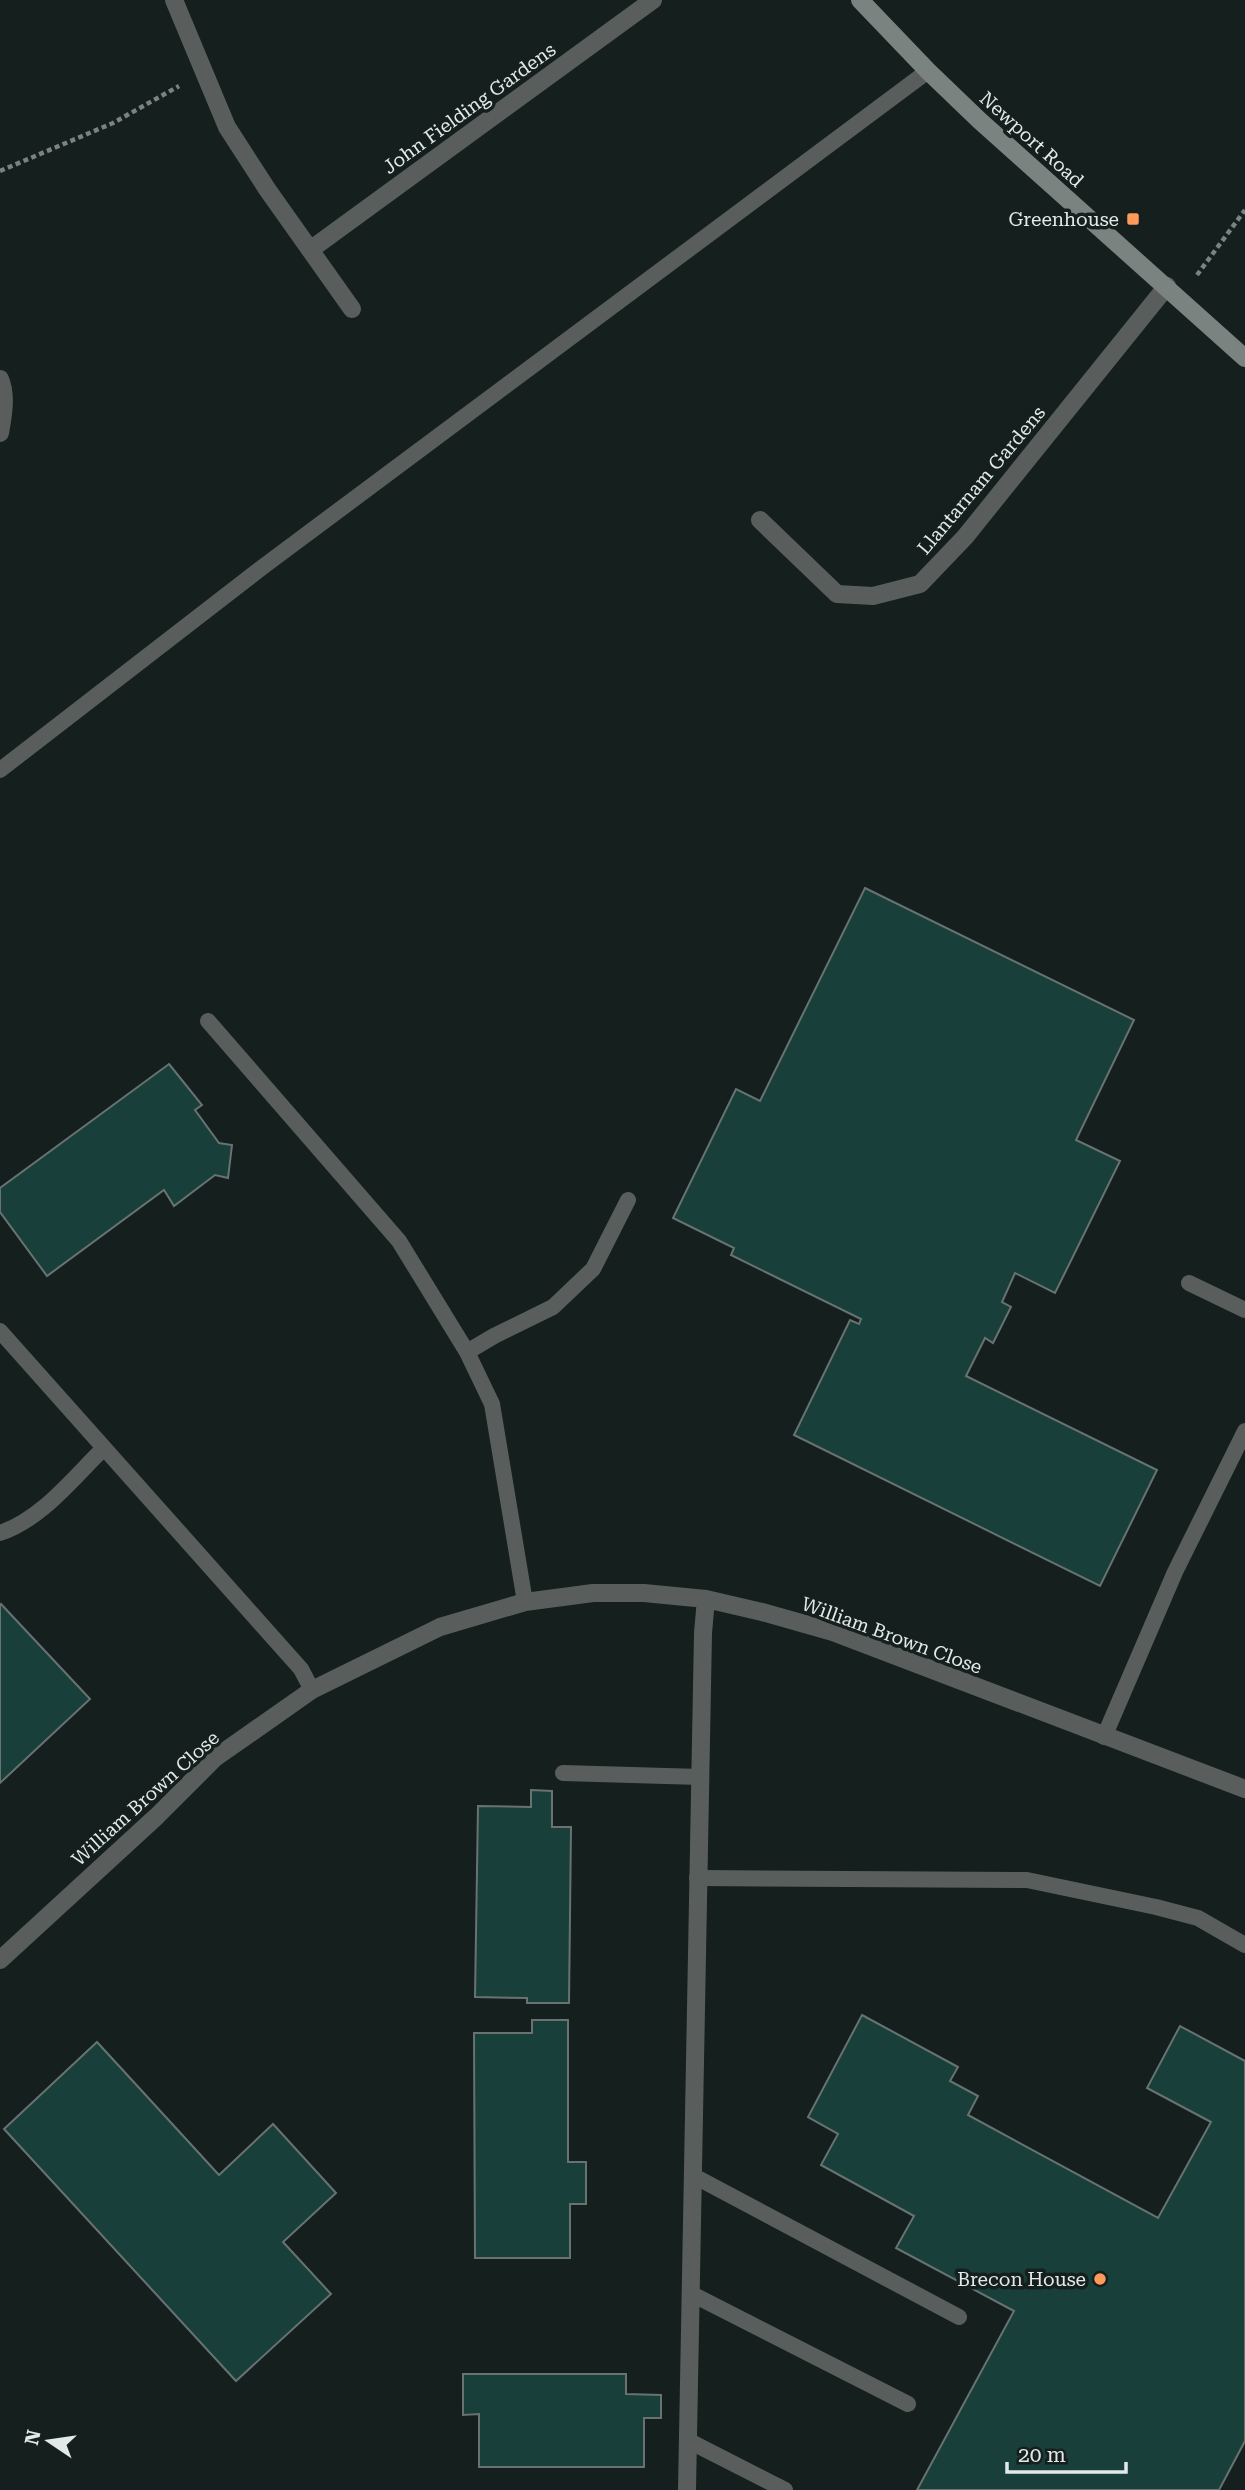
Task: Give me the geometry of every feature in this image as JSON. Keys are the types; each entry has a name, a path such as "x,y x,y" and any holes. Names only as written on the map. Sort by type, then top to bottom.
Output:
{"street":[{"path":"174,0 226,127 352,309"},
{"name":"John Fielding Gardens","path":"310,250 653,0"},
{"name":"Newport Road","path":"860,0 928,71 1245,358"},
{"name":"Llantarnam Gardens","path":"760,520 837,594 873,596 920,584 965,537 1173,292"},
{"path":"0,379 4,408 0,433"},
{"name":"William Brown Close","path":"0,1960 157,1816 215,1758 312,1690 440,1627 525,1602 593,1593 645,1593 706,1599 833,1632 1245,1789"},
{"path":"687,2490 703,1633 706,1599"}],"lane":[{"path":"0,770 264,566 928,71"},
{"path":"208,1021 399,1241 467,1352 492,1404 525,1602"},
{"path":"467,1352 553,1307 593,1269 628,1200"},
{"path":"1189,1283 1245,1310"},
{"path":"0,1331 300,1669 312,1690"},
{"path":"1104,1737 1175,1572 1245,1432"},
{"path":"0,1534 15,1528 35,1514 104,1448"},
{"path":"563,1773 700,1777"},
{"path":"698,1878 1027,1880 1198,1918 1245,1945"},
{"path":"692,2175 959,2317"},
{"path":"690,2293 908,2404"},
{"path":"687,2440 785,2490"}],"path":[{"path":"0,171 113,124 204,72"},
{"path":"1173,292 1245,210"}],"building":[{"path":"865,888 1134,1020 1076,1140 1120,1161 1055,1293 1015,1273 1002,1302 1011,1307 993,1343 985,1338 966,1376 1157,1470 1100,1586 794,1435 850,1320 859,1324 861,1319 731,1255 734,1248 673,1218 736,1089 760,1101"},
{"path":"169,1064 202,1105 195,1110 219,1143 232,1145 228,1178 215,1175 174,1206 164,1190 47,1276 0,1212 0,1188"},
{"path":"0,1605 90,1699 0,1783"},
{"path":"531,1790 552,1791 552,1827 571,1827 569,2003 527,2003 527,1998 475,1997 478,1806 531,1807"},
{"name":"Brecon House","path":"862,2015 958,2067 950,2081 978,2096 968,2115 1158,2218 1211,2122 1147,2088 1180,2026 1245,2061 1245,2441 1219,2490 917,2490 1014,2311 896,2248 914,2216 821,2165 838,2134 808,2117"},
{"path":"532,2020 568,2020 568,2162 586,2162 586,2204 570,2204 570,2258 475,2258 474,2033 532,2033"},
{"path":"97,2042 219,2175 273,2124 336,2193 283,2242 331,2294 236,2381 4,2129"},
{"path":"463,2374 626,2374 626,2394 661,2395 661,2418 644,2418 644,2467 479,2467 479,2414 463,2415"}],"place":[{"name":"Greenhouse","path":"1133,219"},
{"name":"Brecon House","path":"1100,2279"}]}
